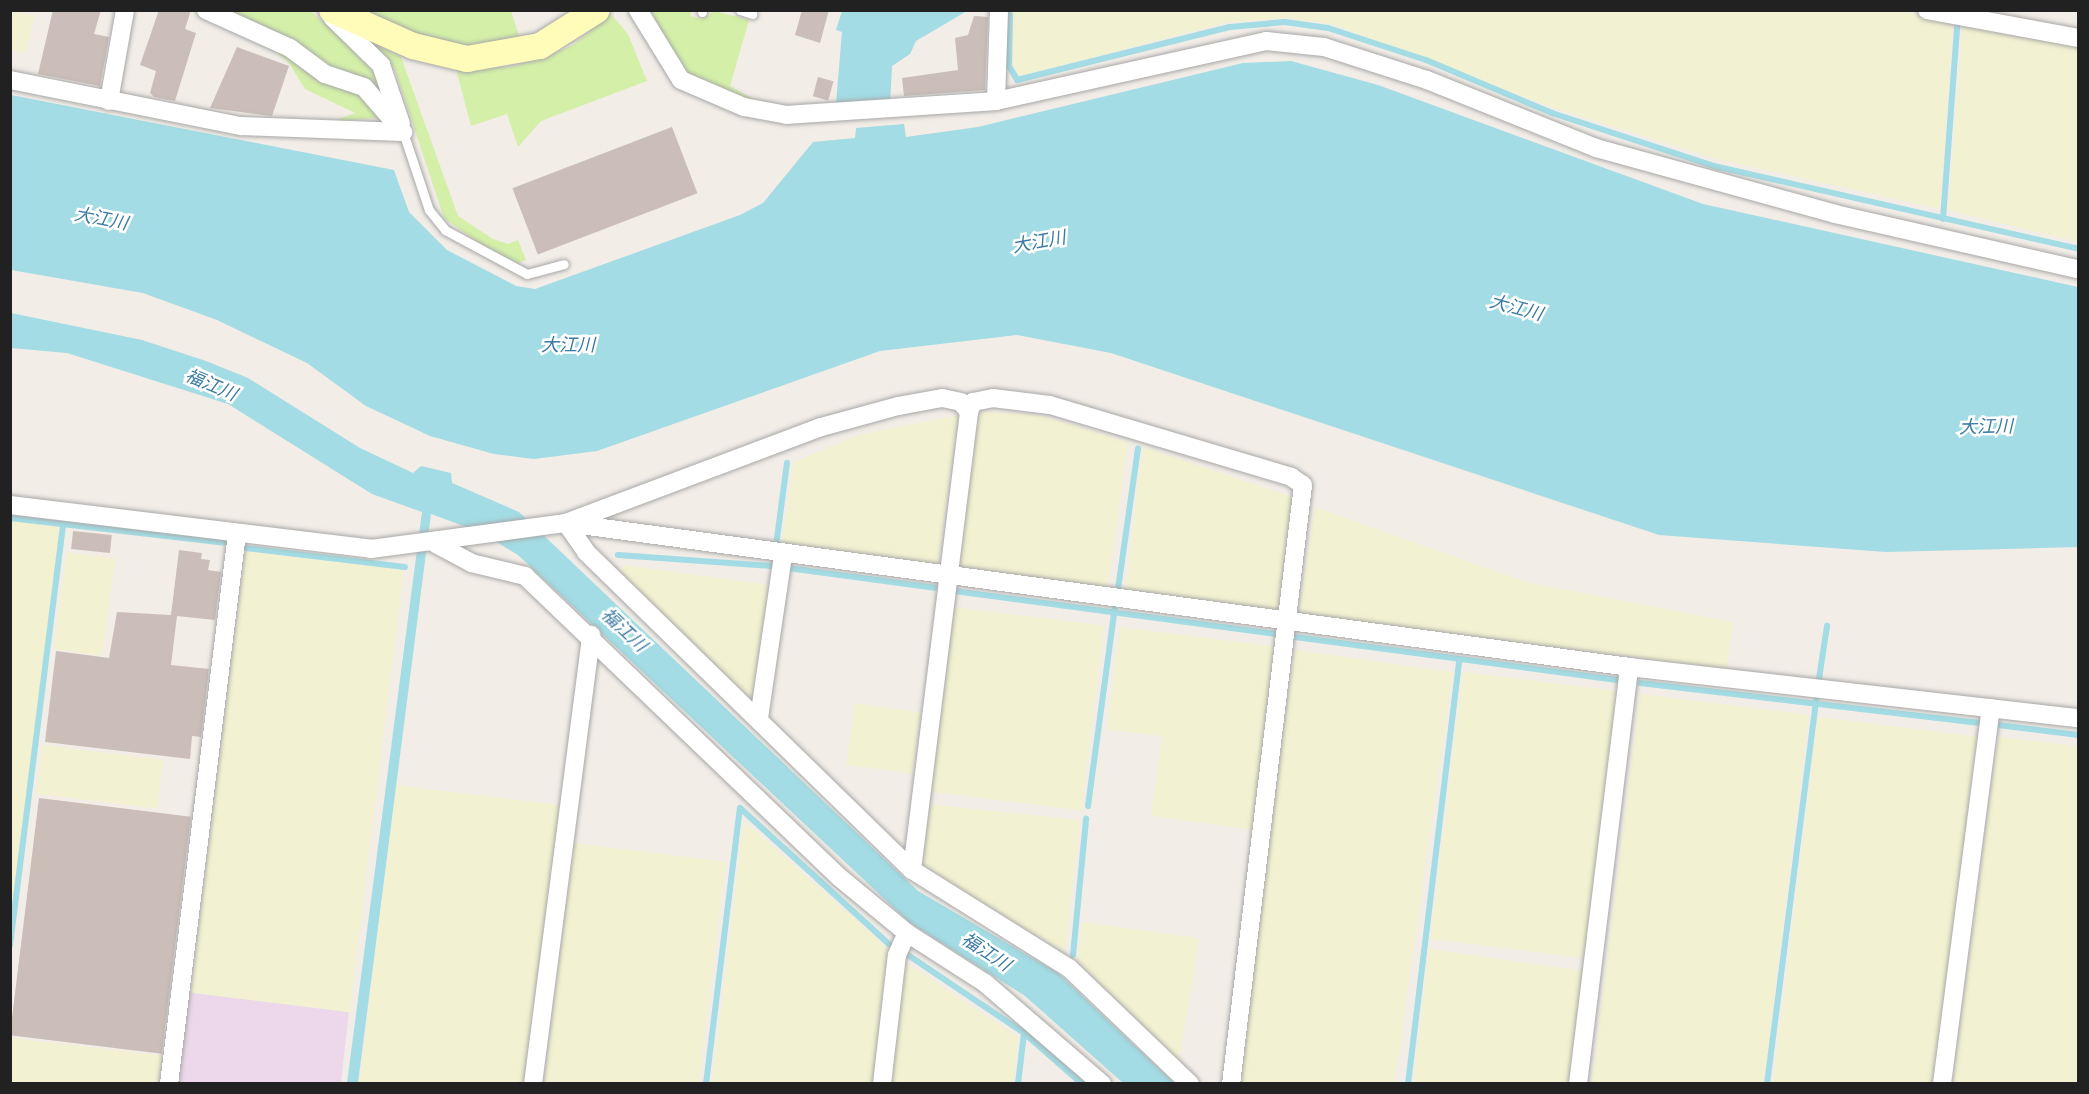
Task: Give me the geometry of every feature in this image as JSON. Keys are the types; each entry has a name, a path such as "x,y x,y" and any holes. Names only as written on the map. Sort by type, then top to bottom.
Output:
{"main road":[{"path":"332,10 413,46 467,59 540,46 597,10"}],"street":[{"path":"109,101 125,10"},
{"path":"206,10 290,48 324,74 364,87 403,132"},
{"path":"324,10 381,65 403,132"},
{"path":"638,10 681,80 714,97 787,115 900,111 996,101 1213,50 1297,42 1354,54 1596,148 1835,214 2079,269"},
{"path":"996,101 999,10"},
{"path":"1927,10 2079,38"},
{"path":"10,80 241,126 403,132"},
{"path":"10,505 371,549 410,548 558,523 821,428 887,409 942,398 961,402 969,412"},
{"path":"912,870 946,577 969,412 973,402 993,398 1050,405 1291,477 1303,485 1305,498 1231,1083"},
{"path":"558,523 782,563 946,577 1288,619 1629,667 2079,718"},
{"path":"558,523 912,870 1069,968 1190,1083"},
{"path":"169,1083 237,532"},
{"path":"433,544 471,563 525,576 591,635 839,877 907,933 985,983 1102,1083"},
{"path":"759,718 782,563"},
{"path":"532,1083 591,635"},
{"path":"1578,1083 1629,667"},
{"path":"1942,1083 1991,708"},
{"path":"882,1083 897,955 907,933"}],"lane":[{"path":"740,10 752,14"},
{"path":"403,132 429,210 445,230 527,274 564,264"}],"shaded area":[{"path":"189,992 349,1011 341,1083 177,1084"}],"green space":[{"path":"1014,10 1895,10 1953,21 1940,209 1717,159 1554,108 1332,24 1287,18 1230,22 1020,76 1012,64"},
{"path":"10,11 35,15 25,53 11,49"},
{"path":"216,11 312,12 371,66 386,102"},
{"path":"360,11 511,11 521,42 471,50 425,39"},
{"path":"651,11 692,11 690,16 702,19 715,11 749,20 730,86 767,107 684,74"},
{"path":"611,14 628,34 647,81 541,121 518,147 507,114 471,126 456,69 509,67 549,56 573,45"},
{"path":"1963,23 2078,44 2078,242 1948,210"},
{"path":"371,40 401,57 458,216 493,239 508,244 518,240 526,260 518,263 486,248 444,218 395,70"},
{"path":"270,47 359,92 378,111 376,118 330,122 355,113 305,89 289,63"},
{"path":"977,411 1038,415 1128,442 1107,591 956,572"},
{"path":"958,415 937,569 781,551 794,462 858,435"},
{"path":"1143,447 1298,499 1283,612 1125,593"},
{"path":"1315,507 1526,582 1733,622 1727,669 1299,614"},
{"path":"10,521 60,527 11,918"},
{"path":"245,551 404,570 350,1012 191,993"},
{"path":"67,552 116,559 102,656 53,649"},
{"path":"625,565 770,585 754,704 616,576"},
{"path":"953,607 1104,626 1081,810 930,792"},
{"path":"1120,627 1277,647 1255,830 1151,816 1162,736 1107,730"},
{"path":"1295,650 1452,672 1395,1084 1234,1084"},
{"path":"1463,672 1618,691 1585,958 1430,939"},
{"path":"1640,694 1809,715 1763,1084 1592,1084"},
{"path":"855,703 920,712 912,774 846,764"},
{"path":"1818,717 1979,737 1936,1084 1773,1084"},
{"path":"1998,737 2078,746 2078,1083 1953,1083"},
{"path":"42,745 163,760 157,809 36,794"},
{"path":"396,785 562,805 528,1084 359,1084"},
{"path":"926,804 1080,820 1065,951 918,869"},
{"path":"744,821 893,953 877,1083 712,1084"},
{"path":"574,843 726,862 699,1084 544,1084"},
{"path":"1083,922 1199,938 1179,1063 1077,960"},
{"path":"1429,949 1584,971 1570,1083 1413,1084"},
{"path":"905,962 1018,1037 1013,1083 888,1084"},
{"path":"11,1038 166,1056 163,1083 11,1084"}],"water":[{"path":"842,11 967,11 916,41 910,54 892,66 890,106 836,103 842,32 836,30"},
{"name":"大江川","path":"1291,61 1378,85 1703,204 2078,287 2078,547 1886,552 1659,535 1111,353 1017,335 880,351 597,451 534,459 494,454 430,436 366,406 307,363 217,320 143,293 11,270 11,95 394,170 409,212 447,250 516,286 535,289 740,215 763,203 813,142 855,138 856,128 904,124 906,137 978,127 1243,63"},
{"name":"福江川","path":"11,313 142,340 206,361 248,378 360,448 413,473 421,466 451,473 452,483 519,512 918,891 1058,973 1174,1083 1123,1083 1025,996 910,923 518,555 480,532 431,514 358,1083 347,1083 422,512 372,494 228,404 67,353 11,348"}],"building":[{"path":"53,10 101,10 94,34 109,37 100,86 38,74"},
{"path":"159,10 191,10 185,29 196,33 175,101 154,97 150,93 156,71 140,65"},
{"path":"802,10 829,10 820,43 795,35"},
{"path":"974,16 988,17 985,90 904,96 902,78 958,70 955,38 968,35"},
{"path":"237,47 289,66 272,116 210,108"},
{"path":"818,77 833,81 828,100 813,96"},
{"path":"672,127 697,193 538,255 512,188"},
{"path":"73,531 112,535 110,553 71,549"},
{"path":"179,550 202,553 201,559 210,560 208,570 221,572 215,620 177,616 171,665 209,669 201,737 192,736 190,759 45,742 56,651 109,658 117,612 171,615"},
{"path":"39,798 191,817 162,1054 10,1035"}],"waterway":[{"path":"1010,15 1009,66 1017,80 1230,27 1285,22 1328,28 1426,60 1552,113 1714,166 2078,249"},
{"path":"1943,219 1957,27"},
{"path":"1118,589 1138,448"},
{"path":"776,546 787,463"},
{"path":"10,518 225,543"},
{"path":"10,945 63,525"},
{"path":"245,548 405,567"},
{"path":"618,555 773,566 935,588"},
{"path":"954,591 1278,634"},
{"path":"1088,806 1115,605"},
{"path":"1819,679 1827,626"},
{"path":"1295,637 1617,680"},
{"path":"1408,1084 1459,661"},
{"path":"1640,683 1978,723"},
{"path":"1767,1084 1817,696"},
{"path":"1998,725 2078,735"},
{"path":"740,808 889,944"},
{"path":"706,1084 740,808"},
{"path":"1073,955 1086,819"},
{"path":"905,953 1024,1033 1082,1084"},
{"path":"1018,1084 1024,1033"}]}
